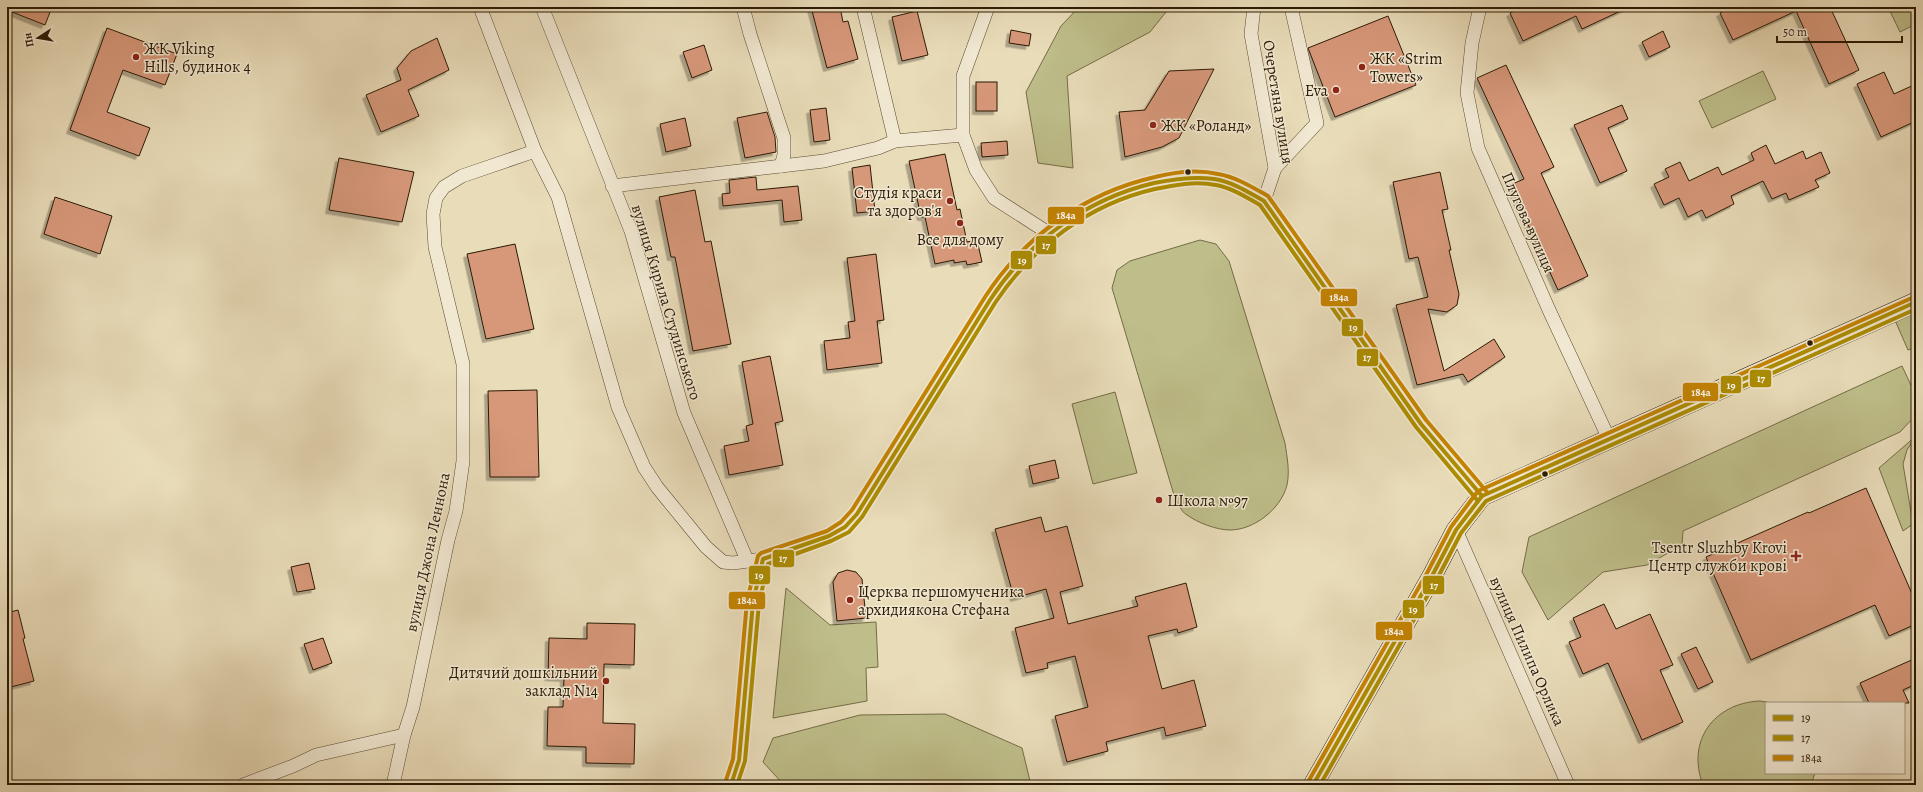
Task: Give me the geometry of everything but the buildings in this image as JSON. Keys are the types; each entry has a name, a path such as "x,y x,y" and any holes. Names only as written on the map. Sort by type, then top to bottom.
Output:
{"street":[{"path":"480,7 535,151 558,198 618,407 644,467 657,486 706,547 723,562 763,559 829,536 845,526 857,514 920,411 1006,277 1050,234 1070,218 1096,202 1144,185 1188,177 1215,179 1239,186 1264,201 1421,424 1482,496"},
{"name":"вулиця Кирила Студинського","path":"542,7 631,231 684,413 747,560"},
{"path":"743,7 750,34 784,138 785,150 781,166"},
{"path":"863,7 894,141"},
{"path":"988,7 963,76 963,135 976,170 994,198 1050,234"},
{"name":"Очеретяна вулиця","path":"1254,7 1251,34 1275,168 1264,201"},
{"path":"1275,168 1317,123 1291,7"},
{"name":"Плугова вулиця","path":"1480,7 1472,42 1467,93 1478,148 1549,310 1609,439"},
{"path":"612,186 824,161 878,148 894,141 963,135"},
{"name":"вулиця Джона Леннона","path":"393,785 404,735 413,707 448,540 456,511 463,461 463,364 435,246 433,214 436,198 444,186 462,176 535,151"},
{"path":"1313,785 1428,583 1456,530 1482,496 1916,302"},
{"name":"вулиця Пилипа Орлика","path":"1456,530 1568,785"},
{"path":"731,785 739,760 753,602 763,559"},
{"path":"243,785 293,766 316,755 404,735"}],"green space":[{"path":"1079,7 1170,7 1150,32 1067,76 1073,168 1038,163 1026,92 1061,26"},
{"path":"1888,7 1916,7 1916,24 1900,32"},
{"path":"1763,71 1776,99 1712,128 1699,101"},
{"path":"1200,240 1216,244 1229,261 1285,443 1288,474 1284,494 1273,510 1257,522 1239,529 1225,530 1208,526 1187,515 1179,506 1174,495 1112,288 1117,270 1130,261"},
{"path":"1916,309 1916,347 1908,350 1894,318"},
{"path":"1902,366 1916,396 1916,415 1900,432 1683,531 1682,545 1647,565 1603,572 1548,620 1522,572 1529,537"},
{"path":"1115,392 1137,473 1093,484 1072,404"},
{"path":"1916,436 1907,450 1903,464 1913,524 1903,531 1879,468"},
{"path":"786,588 830,625 876,622 878,667 866,668 867,701 773,718"},
{"path":"1760,701 1766,702 1765,774 1815,774 1811,785 1703,785 1699,769 1698,754 1701,740 1708,727 1717,717 1729,709 1744,703"},
{"path":"945,714 1022,748 1031,785 784,785 763,762 773,738 860,715"}],"transit line":[{"name":"184а","path":"725,783 733,759 747,601 758,556 761,553 827,531 841,522 852,510 985,297 1018,255 1058,220 1080,206 1129,184 1170,174 1210,172 1231,177 1268,196 1426,420 1487,492"},
{"name":"19","path":"731,785 739,760 753,602 763,559 829,536 845,527 857,514 990,300 1005,279 1041,242 1061,226 1082,212 1129,190 1169,180 1206,178 1221,180 1234,185 1264,201 1421,424 1482,496"},
{"name":"17","path":"737,785 745,761 759,603 768,564 831,541 849,532 862,517 995,303 1010,283 1044,246 1085,217 1107,205 1155,189 1193,183 1222,186 1260,205 1416,427 1477,500"},
{"name":"184а","path":"1308,782 1427,573 1451,527 1478,491 1914,297"},
{"name":"19","path":"1313,785 1432,576 1456,530 1482,496 1916,302"},
{"name":"17","path":"1320,785 1437,579 1461,533 1486,501 1916,309"}],"place":[{"name":"ЖК Viking Hills, будинок 4","path":"136,57"},
{"name":"ЖК «Strim Towers»","path":"1362,67"},
{"name":"Eva","path":"1336,90"},
{"name":"ЖК «Роланд»","path":"1153,125"},
{"name":"Студія краси та здоров'я","path":"950,201"},
{"name":"Все для дому","path":"960,223"},
{"name":"Школа №97","path":"1159,500"},
{"name":"Tsentr Sluzhby Krovi Центр служби крові","path":"1796,556"},
{"name":"Церква першомученика архидиякона Стефана","path":"850,600"},
{"name":"Дитячий дошкільний заклад N14","path":"606,681"}]}
